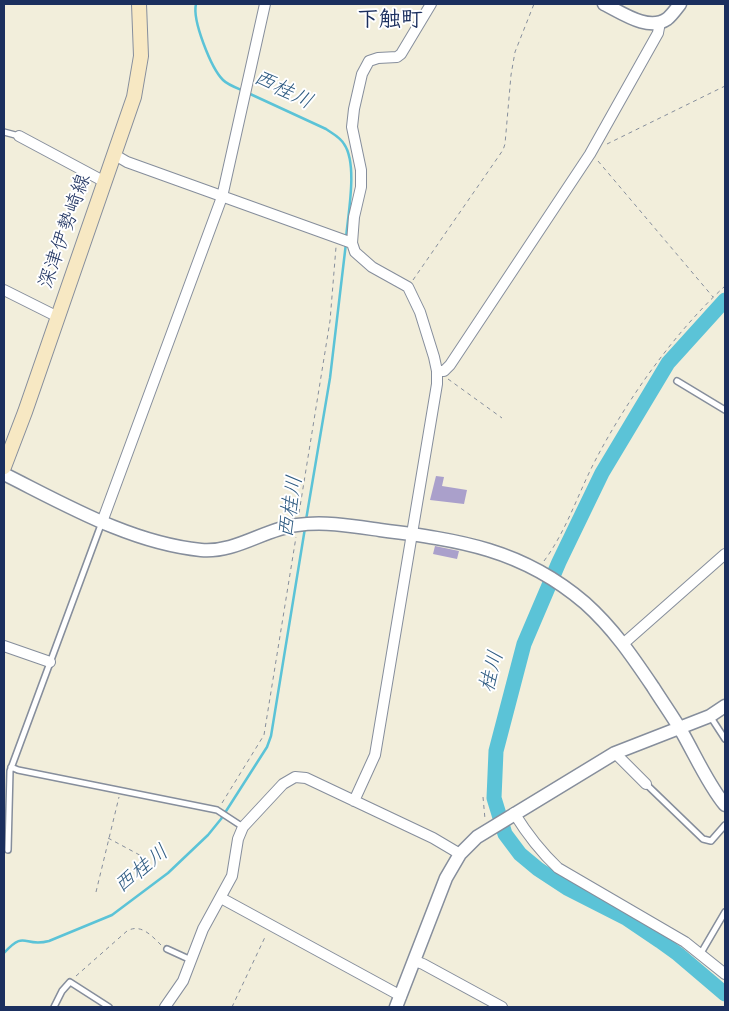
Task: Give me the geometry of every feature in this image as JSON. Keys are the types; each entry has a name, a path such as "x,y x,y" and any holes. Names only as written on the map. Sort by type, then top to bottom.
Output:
{"main road":[{"name":"深津伊勢崎線","path":"4,468 115,155 134,96 141,56 139,4"}],"street":[{"path":"102,522 222,196 265,4"},
{"path":"345,241 354,217 361,187 361,170 352,127 362,74 369,61 378,58 397,57 401,54 430,4"},
{"path":"604,4 643,22 652,24 668,19 680,4"},
{"path":"437,371 444,371 450,365 591,151 658,33 660,22"},
{"path":"19,136 105,182"},
{"path":"115,155 127,162 345,241 372,267 408,287 420,312 437,371 437,384 375,755 354,801"},
{"path":"4,290 58,317"},
{"path":"4,474 102,522 130,533 191,548 212,550 234,546 280,529 303,524 341,525 446,539 489,549 515,558 541,571 564,586 599,616 624,644 679,727 725,806"},
{"path":"624,644 725,554"},
{"path":"4,646 50,662"},
{"path":"221,898 271,925 399,1002 446,878 460,854 477,837 615,753 710,716 725,706"},
{"path":"615,753 646,784"},
{"path":"165,1007 182,981 203,929 232,876 238,839 242,827 282,784 295,777 306,778 433,838 460,854"},
{"path":"513,814 532,841 558,868 685,942 725,974"},
{"path":"415,961 424,964 502,1007"}],"lane":[{"path":"4,132 19,136"},
{"path":"677,381 725,410"},
{"path":"8,850 9,777 102,522"},
{"path":"710,716 725,739"},
{"path":"12,767 18,770 219,811 242,827"},
{"path":"646,784 703,840 711,841 725,825"},
{"path":"701,953 725,912"},
{"path":"167,949 191,960"},
{"path":"54,1007 62,991 70,982 109,1007"}],"path":[{"path":"408,287 503,150 515,52 534,4"},
{"path":"713,297 591,151 725,86"},
{"path":"219,811 264,735 303,524 330,321 345,241"},
{"path":"541,571 557,543 596,460 619,418 656,363 713,297 725,286"},
{"path":"437,371 502,418"},
{"path":"96,892 120,791"},
{"path":"483,797 485,820 490,828"},
{"path":"108,838 147,859"},
{"path":"232,1007 271,925"},
{"path":"70,982 133,927 145,931 167,949"}],"building":[{"path":"436,476 444,477 442,486 467,490 464,504 430,500"},
{"path":"435,546 459,551 457,559 433,554"}],"waterway":[{"name":"西桂川","path":"196,4 200,32 213,65 225,82 244,91"},
{"name":"西桂川","path":"248,93 326,129 342,142 348,153 351,176 346,238"},
{"name":"西桂川","path":"306,520 330,378 346,243"},
{"name":"桂川","path":"725,300 668,363 602,473 559,562 524,644 496,751 494,798 505,834 520,854 538,869 567,888 626,918 660,941 725,994"},
{"name":"西桂川","path":"4,953 17,942 41,943 49,941 112,915 168,873 208,835 221,819 267,747 271,736 305,528"}],"district":[{"name":"下触町","path":"390,22"}]}
